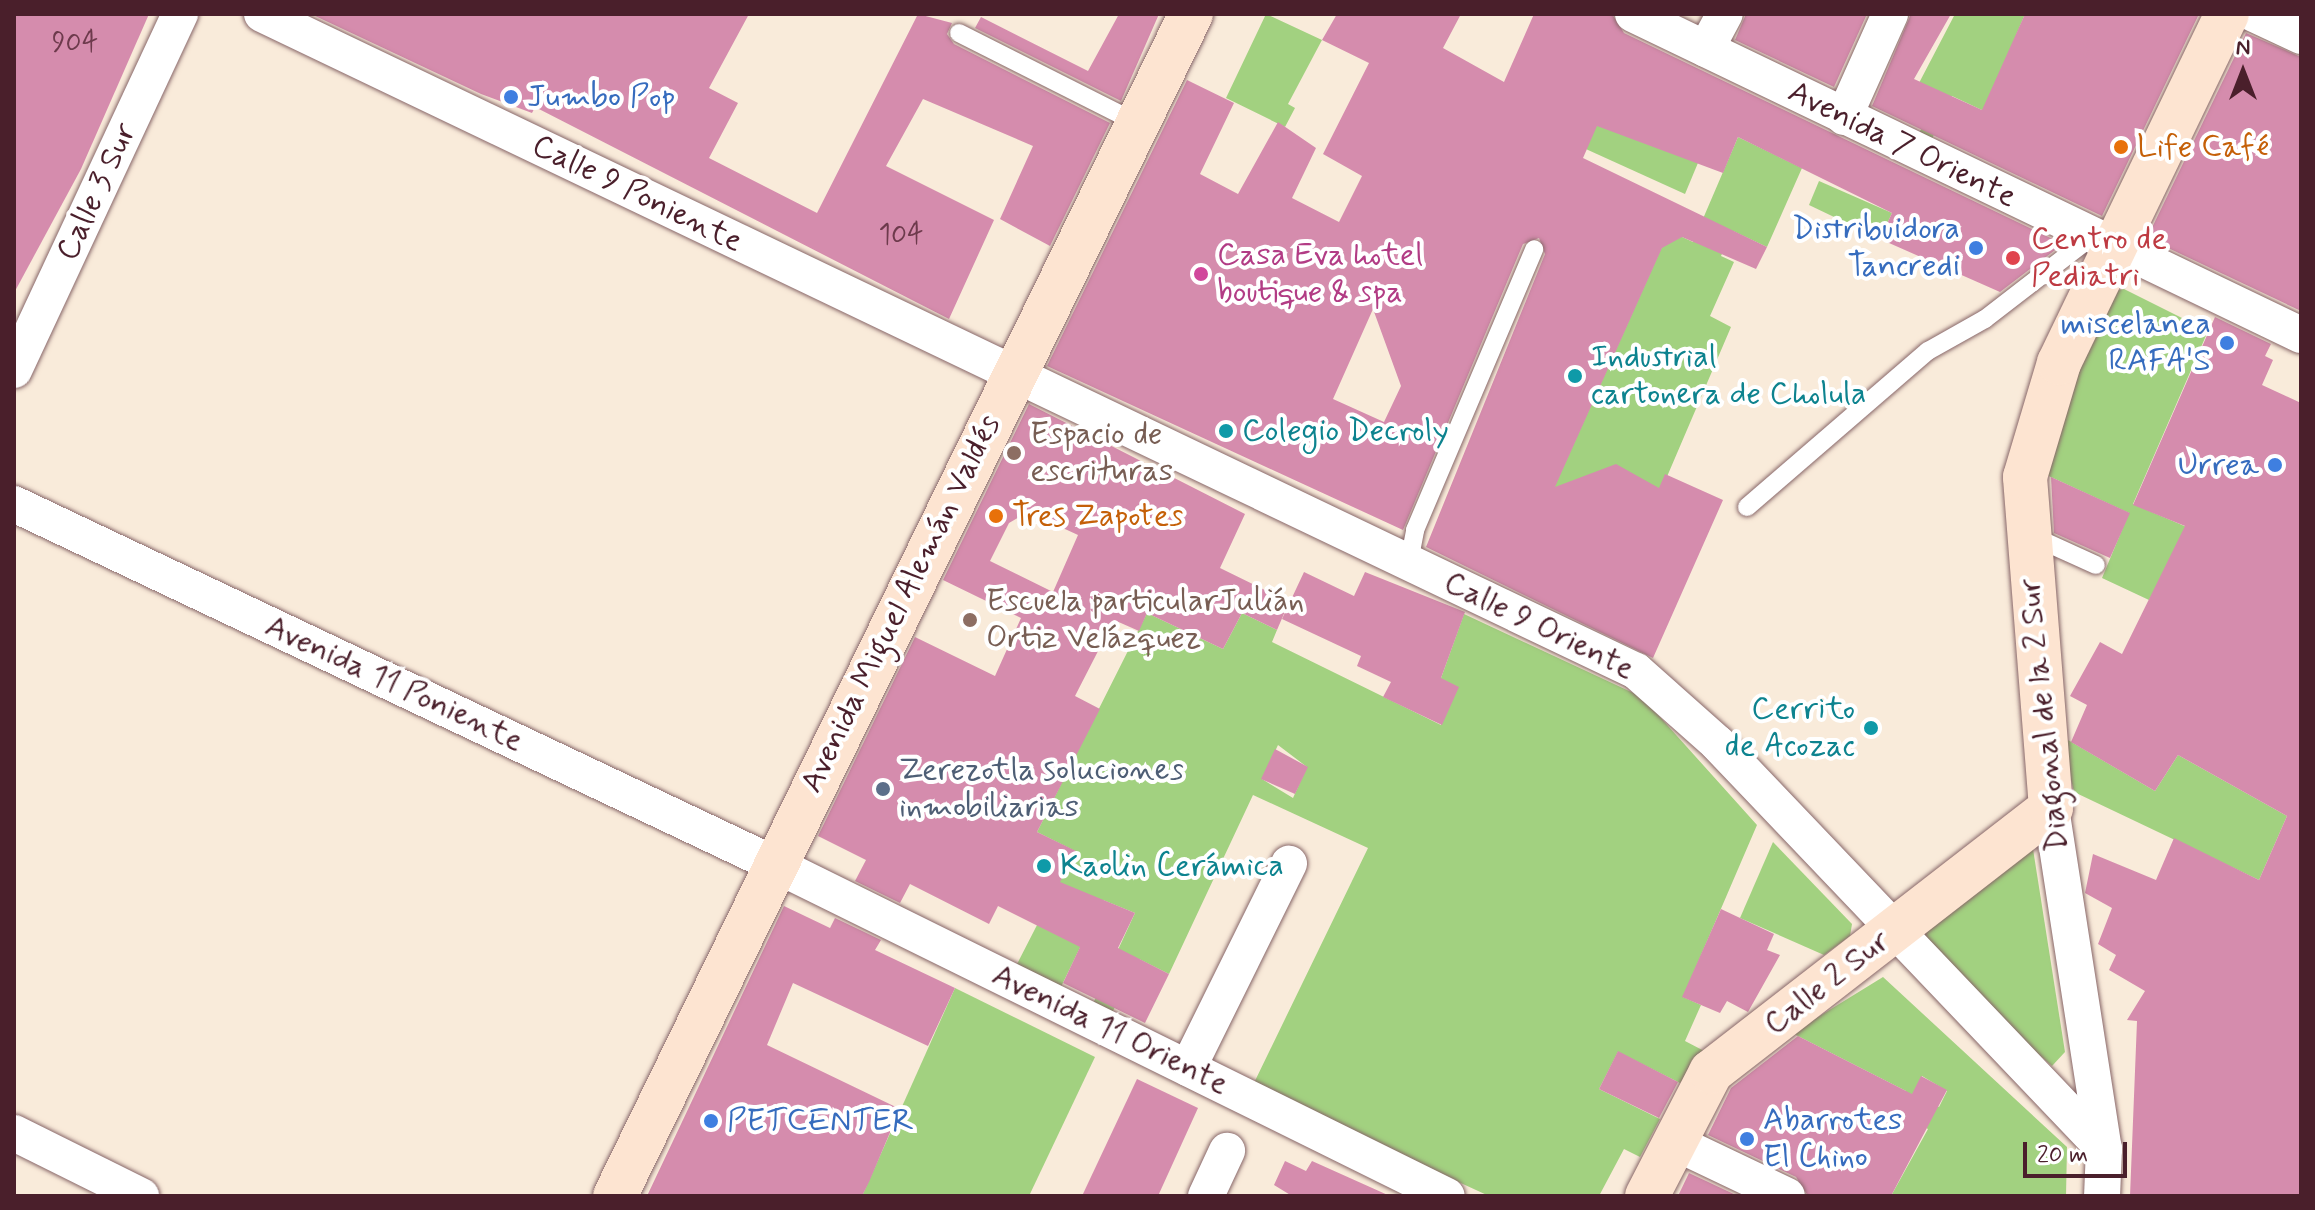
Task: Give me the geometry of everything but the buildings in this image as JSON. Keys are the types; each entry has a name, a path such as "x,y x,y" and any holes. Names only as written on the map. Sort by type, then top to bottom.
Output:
{"main road":[{"name":"Avenida Miguel Alemán Valdés","path":"615,1196 774,864 1191,14"},
{"path":"2103,243 2227,14"},
{"name":"Diagonal de la 2 Sur","path":"2051,808 2026,534 2025,477 2059,363 2103,243"},
{"name":"Calle 2 Sur","path":"1647,1196 1711,1072 2051,808"}],"street":[{"name":"Calle 3 Sur","path":"14,370 180,14"},
{"name":"Calle 9 Poniente","path":"262,14 1013,374"},
{"name":"Avenida 7 Oriente","path":"1633,14 2103,243 2301,335"},
{"path":"1706,49 1725,14"},
{"path":"1844,117 1890,14"},
{"path":"2254,14 2301,36"},
{"name":"Calle 9 Oriente","path":"1013,374 1636,671 1717,743 1892,933 2104,1149"},
{"name":"Avenida 11 Poniente","path":"14,504 774,864"},
{"name":"Diagonal de la 2 Sur","path":"2051,808 2104,1149 2102,1196"},
{"name":"Avenida 11 Oriente","path":"774,864 1447,1196"},
{"path":"1188,1068 1289,864"},
{"path":"14,1133 141,1196"},
{"path":"1674,1142 1787,1196"},
{"path":"1206,1196 1227,1151"}],"lane":[{"path":"959,33 1137,123"},
{"path":"1747,507 1928,351 1985,319 2103,243"},
{"path":"1409,562 1415,530 1534,249"},
{"path":"2026,534 2096,565"}],"green space":[{"path":"1266,14 1322,40 1288,104 1295,108 1285,127 1226,98"},
{"path":"1955,14 2025,14 2004,64 2016,126 1952,96 1930,143 1916,139 1939,94 1919,83"},
{"path":"1594,60 1705,146 1685,194 1577,145"},
{"path":"1738,137 1802,168 1767,247 1733,231 1721,256 1734,262 1710,316 1731,327 1601,631 1510,586 1669,231 1693,242"},
{"path":"1819,181 1892,213 1880,239 1809,205"},
{"path":"2124,289 2208,331 2133,504 2189,528 2149,600 2102,578 2129,513 2040,472 2110,292"},
{"path":"1147,613 1223,649 1242,613 1277,630 1272,642 1441,725 1441,678 1464,614 1642,697 1757,825 1683,997 1701,1005 1685,1041 1708,1053 1680,1083 1618,1052 1599,1089 1660,1119 1640,1157 1624,1149 1599,1196 1489,1196 1252,1087 1368,848 1253,795 1169,974 1139,959 1110,1017 1091,1008 1135,913 1103,900 1059,991 1014,970 1075,851 1037,832","holes":["1278,745 1307,767 1293,798 1262,779"]},
{"path":"2068,740 2155,791 2178,755 2287,816 2259,880 2074,792 2063,746"},
{"path":"1773,842 1852,924 1850,936 1824,955 1740,918"},
{"path":"2033,849 2065,1052 2052,1066 1909,940"},
{"path":"1883,977 2067,1147 2066,1196 1891,1196 1928,1129 1894,1112 1906,1091 1792,1033","holes":["1922,1076 1947,1091 1939,1107 1913,1094"]},
{"path":"955,988 1095,1057 1029,1196 862,1196"}],"place":[{"name":"Jumbo Pop","path":"511,97"},
{"name":"Life Café","path":"2121,147"},
{"name":"Distribuidora Tancredi","path":"1976,248"},
{"name":"Centro de Pediatri","path":"2013,258"},
{"name":"Casa Eva hotel boutique & spa","path":"1201,274"},
{"name":"miscelanea RAFA'S","path":"2227,343"},
{"name":"Industrial cartonera de Cholula","path":"1575,376"},
{"name":"Colegio Decroly","path":"1226,431"},
{"name":"Espacio de escrituras","path":"1014,453"},
{"name":"Urrea","path":"2275,465"},
{"name":"Tres Zapotes","path":"996,516"},
{"name":"Escuela particularJulián Ortiz Velázquez","path":"970,620"},
{"name":"Cerrito de Acozac","path":"1871,728"},
{"name":"Zerezotla soluciones inmobiliarias","path":"883,789"},
{"name":"Kaolin Cerámica","path":"1044,866"},
{"name":"PETCENTER","path":"711,1121"},
{"name":"Abarrotes El Chino","path":"1747,1139"}]}
